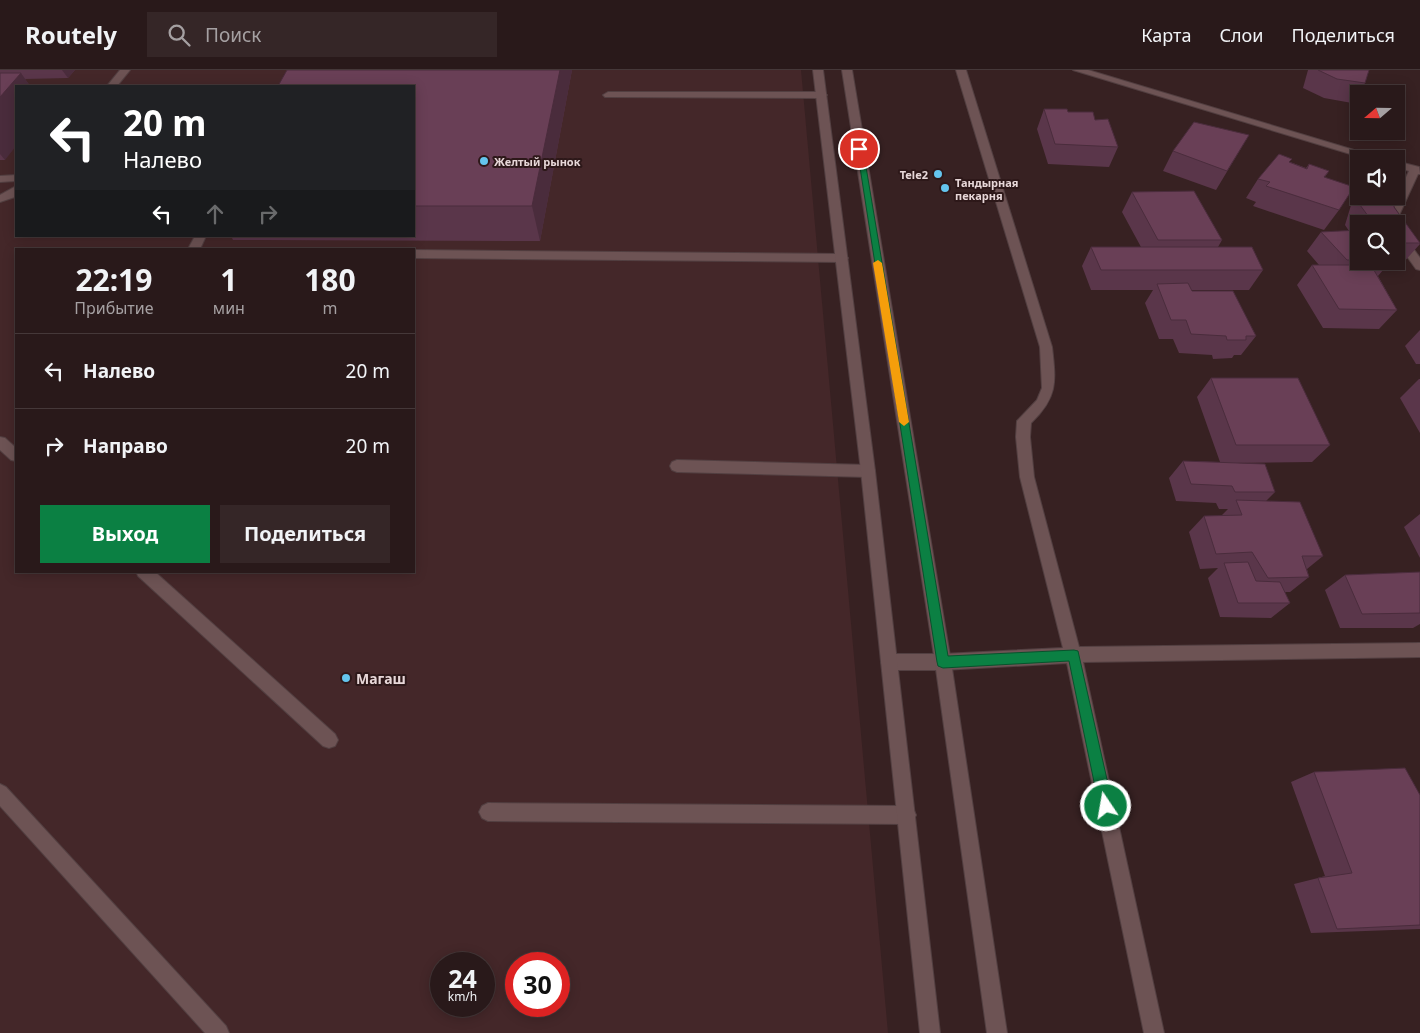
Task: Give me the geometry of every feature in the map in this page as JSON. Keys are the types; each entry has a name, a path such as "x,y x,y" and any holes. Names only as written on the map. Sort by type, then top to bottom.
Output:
{"main road":[{"path":"113,85 125,70"},
{"path":"818,70 868,472 930,1033"},
{"path":"847,70 943,662 997,1033"},
{"path":"961,70 1046,347 1050,390 1040,407 1024,421 1022,437 1027,477 1074,655 1154,1033"},
{"path":"1078,70 1350,150"},
{"path":"608,95 822,95"},
{"path":"1394,215 1417,170"},
{"path":"0,179 15,178"},
{"path":"0,199 11,195 15,190"},
{"path":"1405,245 1420,266"},
{"path":"415,254 842,258"},
{"path":"0,442 15,455"},
{"path":"677,466 868,472"},
{"path":"145,573 329,740"},
{"path":"889,662 943,662 1074,655 1420,650"},
{"path":"0,793 219,1033"},
{"path":"488,812 906,815"}],"shaded area":[{"path":"0,70 801,70 888,1033 0,1033"}],"building":[{"name":"Желтый рынок","path":"287,70 560,70 532,206 415,206 415,85 279,85"},
{"path":"1318,70 1369,70 1365,83 1337,79"},
{"path":"0,73 21,73 0,97"},
{"path":"1044,109 1067,109 1068,112 1093,112 1095,120 1108,119 1118,147 1055,144"},
{"path":"1194,122 1249,135 1227,171 1173,151"},
{"path":"1279,154 1292,159 1289,162 1307,169 1309,164 1329,171 1324,177 1350,186 1350,193 1339,210 1266,186 1270,182 1258,179"},
{"path":"1194,191 1222,240 1158,240 1132,192"},
{"path":"1360,205 1394,205 1400,215 1367,215"},
{"path":"1405,222 1420,243 1405,243"},
{"path":"1350,230 1350,260 1347,260 1321,232"},
{"path":"1091,247 1252,247 1263,270 1101,270"},
{"path":"1312,265 1350,265 1350,270 1374,270 1397,310 1339,309"},
{"path":"1188,283 1192,291 1233,291 1256,336 1246,336 1246,340 1227,340 1226,336 1191,334 1186,320 1171,320 1157,284"},
{"path":"1211,378 1298,378 1330,445 1236,445"},
{"path":"1183,461 1265,464 1275,492 1235,492 1232,486 1191,484"},
{"path":"1236,500 1300,502 1323,556 1302,556 1309,577 1268,578 1252,552 1216,554 1204,516 1242,515"},
{"path":"1248,562 1256,581 1280,582 1290,603 1238,603 1224,563"},
{"path":"1420,572 1420,613 1362,614 1345,575"},
{"path":"1405,768 1420,795 1420,925 1337,929 1318,878 1352,873 1314,772"}],"slow traffic":[{"path":"878,263 904,422"}],"place":[{"name":"Желтый рынок","path":"484,161"},
{"name":"Tele2","path":"938,174"},
{"name":"Тандырная пекарня","path":"945,188"},
{"name":"Магаш","path":"346,678"}],"route":[{"path":"859,149 943,662 1074,655 1106,806"}]}
